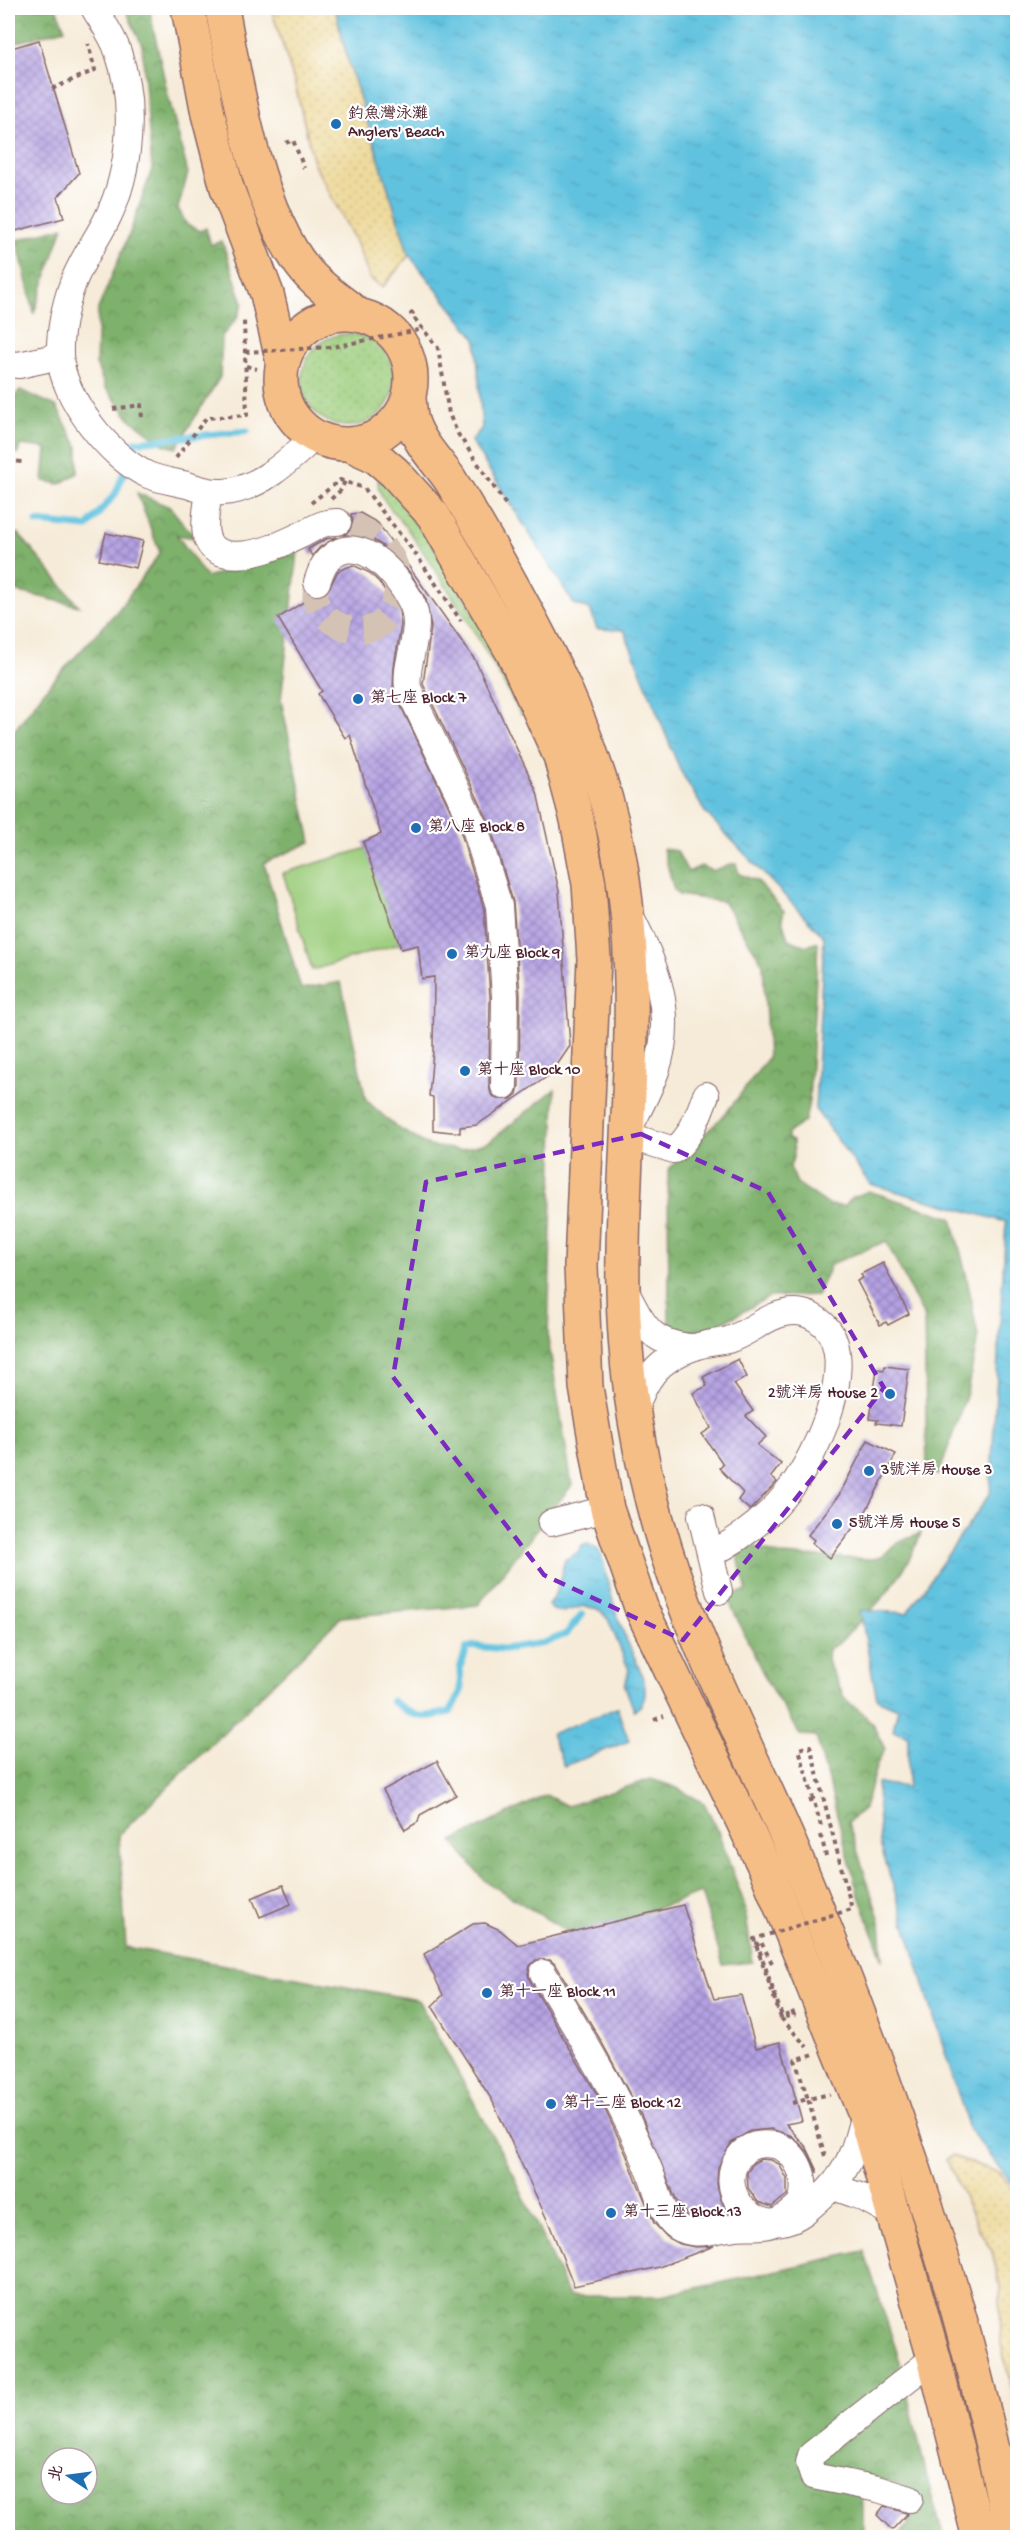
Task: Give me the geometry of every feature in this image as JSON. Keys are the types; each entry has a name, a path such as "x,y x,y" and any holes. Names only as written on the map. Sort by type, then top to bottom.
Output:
{"main road":[{"path":"188,8 207,114 227,188 267,294 268,364 280,380 283,397 290,413 300,427 314,437 332,444 351,445 370,441 387,431 400,417 409,399"},
{"path":"222,8 246,128 278,221 305,270 358,315"},
{"path":"268,364 308,326 331,315 344,312 374,319 399,340 408,359 412,379 409,399 412,423 467,506 510,580 556,666 587,737 610,813 627,909 632,1054 627,1135 623,1287 633,1414 651,1499 680,1593 717,1683 802,1869 846,1977 891,2099 953,2299 997,2470 1011,2538"},
{"path":"351,445 375,456 394,472 433,515 513,653 560,756 577,820 589,884 594,958 581,1266 586,1387 607,1509 642,1610 766,1870 864,2112 934,2358 979,2538"}],"street":[{"path":"94,8 99,38 118,51 129,106 126,158 121,186 108,218 72,284 64,318 60,356 68,388 112,449 133,466 147,474 209,492 239,489 255,482 292,458 314,437"},
{"path":"11,367 60,356"},
{"path":"209,492 205,521 206,536 210,547 220,553 240,556 260,552 323,524 338,522"},
{"path":"317,582 328,558 349,549 374,557 388,569 413,606 415,622 406,674 408,688 475,828 499,906 505,997 504,1086"},
{"path":"627,1135 674,1150 689,1134 706,1095"},
{"path":"623,1287 643,1325 656,1337 674,1346 693,1347 730,1340 770,1318 793,1312 808,1315 821,1322 832,1335 836,1349 836,1373 827,1417 821,1436 802,1472 769,1513 730,1544 711,1554"},
{"path":"633,1414 642,1387 652,1373 671,1358 693,1347"},
{"path":"551,1523 607,1509"},
{"path":"701,1516 719,1591"},
{"path":"543,1973 600,2069 649,2170 666,2216 682,2229 699,2234 732,2227 762,2228 801,2215 834,2187 853,2155 864,2112"},
{"path":"834,2187 862,2197 893,2214"},
{"path":"910,2499 878,2489 823,2480 813,2476 809,2463 811,2455 934,2358"}],"path":[{"path":"52,89 95,70 99,38"},
{"path":"286,143 293,140 304,168"},
{"path":"413,314 438,348 449,414 458,434 508,508"},
{"path":"176,458 206,418 247,415 245,352 332,347 424,329"},
{"path":"246,366 268,364"},
{"path":"112,409 141,405 142,419"},
{"path":"8,461 23,462"},
{"path":"821,1826 811,1800 799,1749 810,1746 852,1909 754,1939 781,2018 814,2054 795,2060 826,2159 836,2156"},
{"path":"776,1969 761,1942 757,1943 782,2016 791,2013"},
{"path":"781,2018 794,2015 790,2006"},
{"path":"792,2103 834,2093"}],"highlighted area":[{"path":"641,1134 768,1192 884,1388 683,1640 544,1575 393,1377 426,1182"}],"green space":[{"path":"8,8 56,8 65,29 8,45"},
{"path":"125,8 149,8 188,173 178,208 187,225 200,231 206,228 211,245 222,241 243,303 237,318 222,336 220,377 176,448 163,444 130,419 105,387 96,364 98,309 131,230 152,169 142,45"},
{"path":"63,227 34,313 17,240"},
{"path":"348,334 365,338 380,348 390,363 394,380 390,397 380,412 365,422 348,426 331,422 316,412 306,397 302,380 306,363 316,348 331,338"},
{"path":"20,390 56,406 78,447 78,473 60,484 43,481 46,448 20,445 18,454 8,446 8,404"},
{"path":"378,480 393,491 406,506 453,578 521,698 521,715 481,644 424,552 384,500 380,493"},
{"path":"137,493 170,507 195,538 177,535 206,577 298,551 281,700 311,842 264,863 301,989 341,982 366,1100 396,1127 429,1146 460,1150 489,1142 555,1089 548,1338 572,1485 478,1605 341,1617 119,1835 126,1947 418,2000 513,2173 569,2296 661,2296 864,2251 902,2368 801,2466 860,2493 863,2504 863,2530 853,2537 8,2537 8,739 44,691 119,609 160,553"},
{"path":"18,533 79,606 11,590 8,593 8,536"},
{"path":"374,846 402,943 312,970 283,873"},
{"path":"663,849 677,851 688,872 701,866 712,871 736,864 739,874 757,881 784,911 782,919 788,939 806,946 818,942 809,1102 805,1121 788,1133 788,1139 793,1141 794,1154 790,1167 797,1183 829,1205 845,1206 853,1197 869,1191 952,1218 967,1278 978,1337 967,1392 939,1475 927,1473 924,1317 886,1241 831,1264 817,1295 769,1297 701,1332 684,1331 669,1325 668,1170 726,1113 768,1058 763,964 724,902 679,895 674,890"},
{"path":"921,1533 906,1566 886,1593 838,1644 828,1649 827,1661 845,1699 863,1713 873,1725 885,1749 877,1764 864,1808 848,1822 880,1921 883,1960 858,1893 816,1736 800,1735 767,1682 726,1595 747,1591 735,1548 758,1547 779,1555 873,1559 884,1555 895,1544"},
{"path":"651,1779 675,1787 704,1803 716,1826 744,1903 753,1962 723,1965 701,1893 576,1937 485,1881 452,1841 546,1795 567,1806"},
{"path":"907,2393 931,2494 944,2537 899,2537 925,2501 900,2484 822,2467 821,2456"}],"sand":[{"name":"釣魚灣泳灘 Anglers' Beach","path":"271,8 335,8 347,57 409,255 383,287 370,279 357,244 314,164 295,84"},
{"path":"952,2156 1000,2173 1017,2196 1017,2411 1001,2344 1000,2286 992,2251 978,2228 946,2159"}],"water":[{"path":"335,8 1017,8 1017,2190 969,2129 880,1844 877,1783 908,1787 908,1736 893,1730 898,1708 877,1699 860,1610 907,1613 990,1494 1006,1222 870,1184 815,1109 824,937 705,812 680,770 624,630 597,629 590,609 574,604 471,441 482,428 476,339 409,255 347,57"},
{"path":"588,1544 601,1554 616,1612 644,1684 645,1692 641,1706 634,1710 625,1686 629,1670 608,1619 598,1609 584,1606 562,1612 553,1610 548,1605 557,1590 565,1560"},
{"path":"617,1708 629,1741 564,1766 551,1734"}],"building":[{"path":"39,40 79,173 58,197 64,218 8,233 8,49"},
{"path":"360,513 378,523 475,660 537,792 559,891 570,1046 551,1074 477,1125 460,1127 460,1133 433,1130 433,1097 429,1096 433,1051 434,977 422,979 418,945 401,949 363,842 381,834 350,735 345,738 318,694 322,691 278,618 313,596 326,594 338,571 353,565 370,573 379,582 399,611 401,625 394,666 393,689 461,833 484,909 490,997 489,1086 491,1094 497,1099 511,1099 517,1094 519,1086 520,996 513,902 489,822 423,684 431,627 426,599 411,574 389,550 372,539 359,535 344,535 351,529 353,521 351,514"},
{"path":"106,533 143,541 136,568 99,560"},
{"path":"337,537 320,547 312,556 308,549 326,539"},
{"path":"883,1263 909,1314 888,1325 886,1322 880,1325 857,1281 863,1278 861,1274"},
{"path":"738,1359 747,1377 734,1384 753,1411 746,1416 766,1437 757,1445 781,1464 771,1477 777,1482 750,1510 738,1500 743,1493 719,1468 723,1464 702,1434 711,1428 693,1393 707,1386 703,1377"},
{"name":"2號洋房 House 2","path":"885,1366 909,1369 901,1426 876,1423 878,1420 870,1419 877,1369 884,1370"},
{"path":"868,1440 896,1454 866,1511 830,1558 812,1543 814,1540 808,1535 839,1495"},
{"path":"437,1761 456,1795 420,1815 418,1822 405,1830 383,1790"},
{"path":"283,1885 291,1904 260,1917 252,1898"},
{"path":"683,1905 714,1999 741,1995 756,2048 780,2042 802,2121 786,2124 807,2148 817,2173 808,2152 792,2136 771,2129 750,2131 731,2143 718,2167 717,2184 721,2200 728,2213 700,2218 686,2214 676,2200 641,2115 600,2039 556,1965 550,1960 536,1960 530,1966 528,1974 530,1981 602,2103 654,2223 667,2237 680,2244 695,2247 714,2246 659,2267 574,2286 550,2226 492,2100 432,2006 443,1995 424,1954 473,1924 485,1923 500,1930 518,1945"},
{"path":"761,2159 779,2164 787,2179 787,2195 772,2207 758,2202 748,2188 747,2173 753,2163"},
{"path":"884,2506 908,2513 892,2530 877,2515"}],"waterway":[{"path":"130,456 135,442 247,431"},
{"path":"37,522 87,527 116,493 126,467"},
{"path":"392,1701 419,1716 450,1712 461,1691 460,1668 467,1648 475,1646 504,1649 544,1643 566,1634 582,1615"}],"tunnel":[{"path":"317,582 315,599 320,610 326,617 345,628 356,630 376,627 384,621 393,606 398,582 392,557 375,538 351,525 338,522"}],"place":[{"name":"釣魚灣泳灘 Anglers' Beach","path":"336,124"},
{"name":"第七座 Block 7","path":"358,699"},
{"name":"第八座 Block 8","path":"416,828"},
{"name":"第九座 Block 9","path":"452,954"},
{"name":"第十座 Block 10","path":"465,1071"},
{"name":"2號洋房 House 2","path":"890,1394"},
{"name":"3號洋房 House 3","path":"869,1471"},
{"name":"5號洋房 House 5","path":"837,1524"},
{"name":"第十一座 Block 11","path":"487,1993"},
{"name":"第十二座 Block 12","path":"551,2104"},
{"name":"第十三座 Block 13","path":"611,2213"}]}
